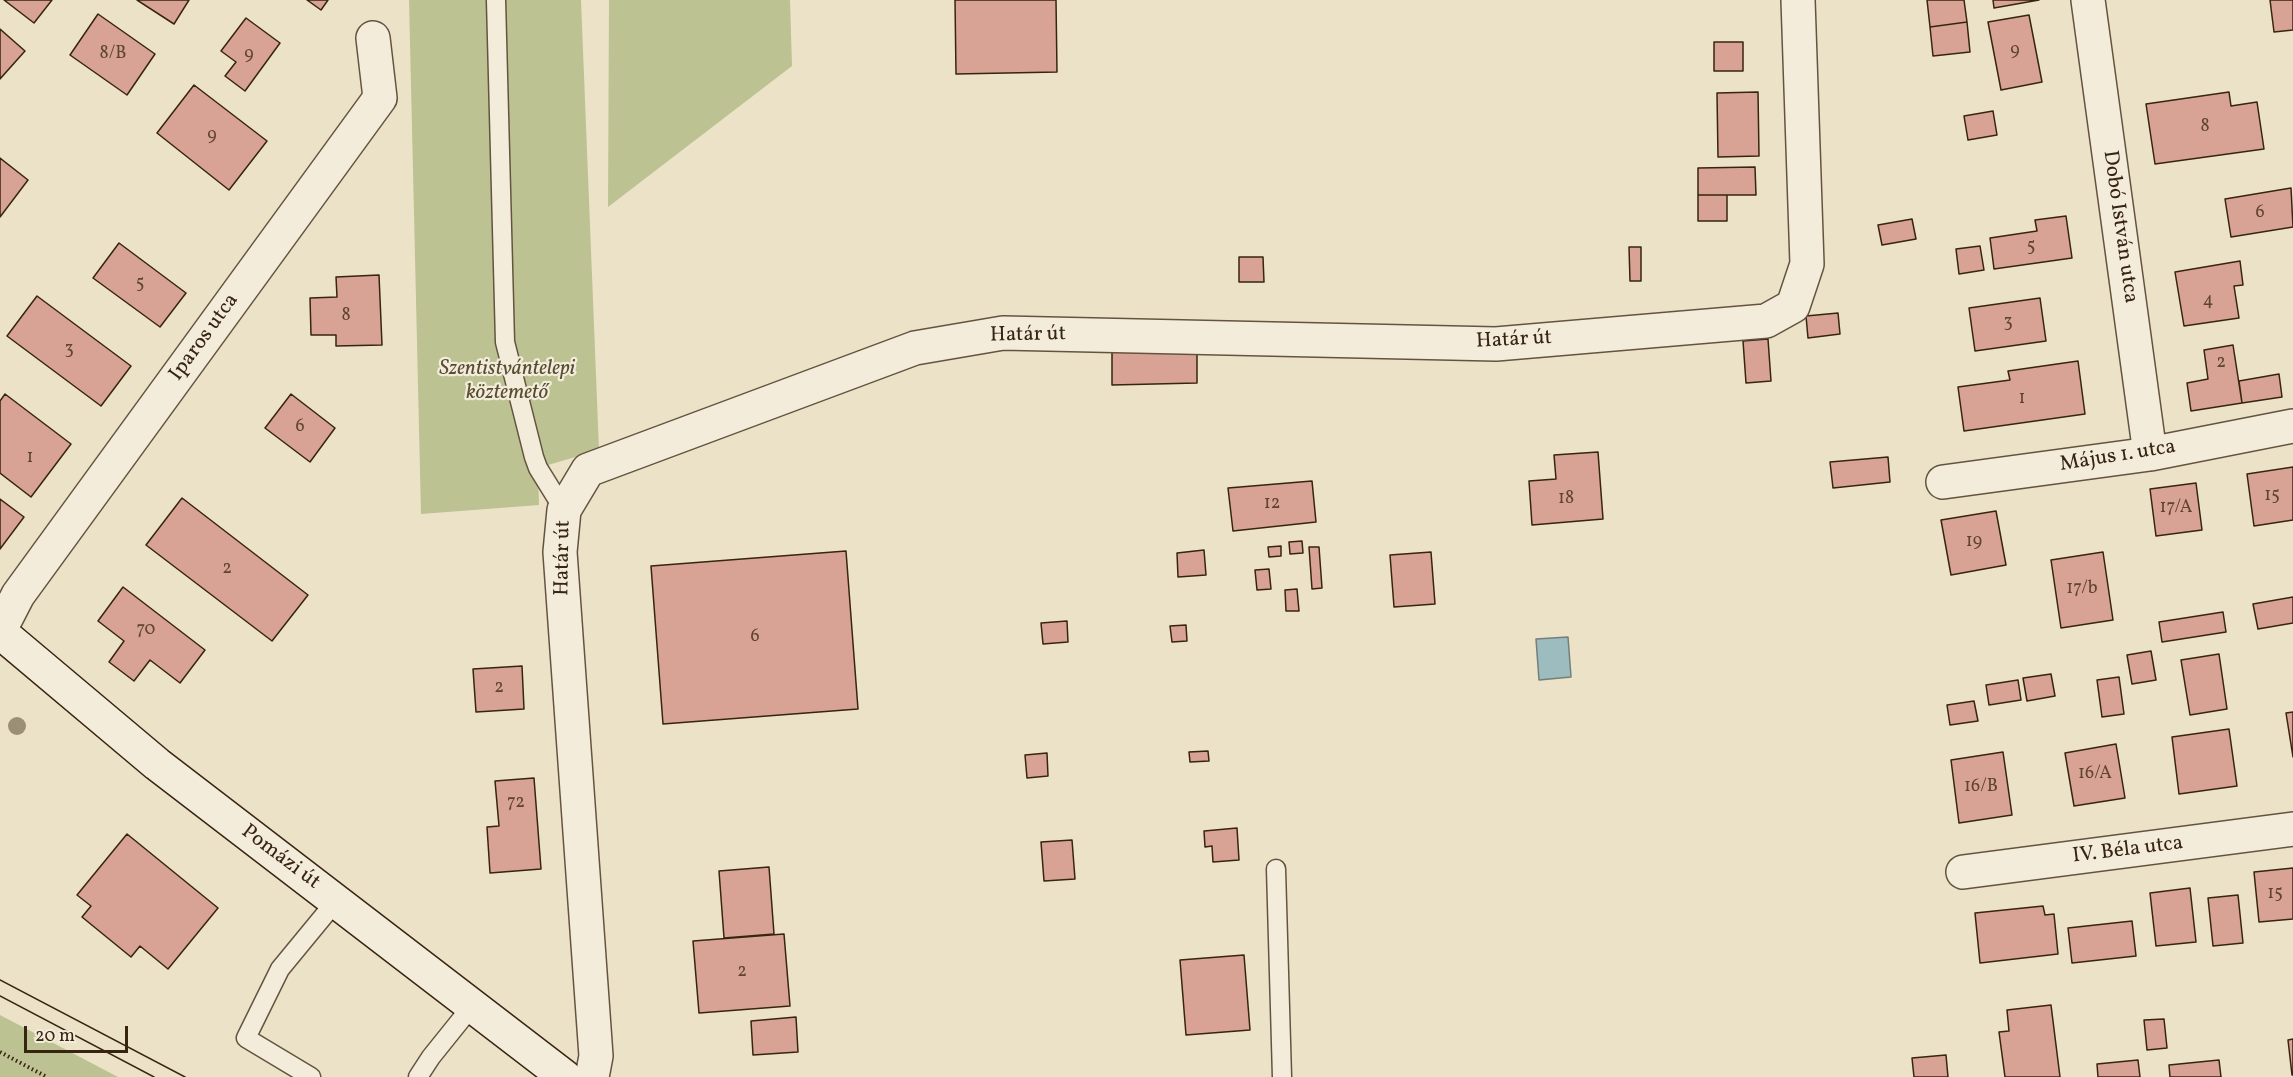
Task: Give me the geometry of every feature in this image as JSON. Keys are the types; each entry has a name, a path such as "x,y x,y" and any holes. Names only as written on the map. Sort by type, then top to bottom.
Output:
{"street":[{"name":"Határ út","path":"592,1077 596,1056 560,552 564,510 588,470 915,348 1003,333 1496,344 1766,321 1793,306 1807,264 1798,0"},
{"name":"Dobó István utca","path":"2088,0 2150,454"},
{"name":"Iparos utca","path":"0,631 18,595 380,98 372,38"},
{"name":"Május 1. utca","path":"1942,482 2150,454 2293,426"},
{"name":"Pomázi út","path":"0,631 157,764 565,1077"},
{"name":"IV. Béla utca","path":"1963,872 2293,829"}],"lane":[{"path":"496,0 505,342 534,457 538,468 564,510"},
{"path":"1276,869 1282,1077"},
{"path":"311,1077 246,1038 280,969 336,902"},
{"path":"418,1077 472,1006"}],"path":[{"path":"0,1052 46,1077"}],"green space":[{"name":"Szentistvántelepi köztemető","path":"409,0 581,0 599,450 538,468 539,505 421,514"},
{"path":"609,0 790,0 792,66 608,207"},
{"path":"0,1015 118,1077 0,1077"}],"water":[{"path":"1568,637 1571,677 1539,680 1536,639"}],"building":[{"path":"4,0 52,0 34,23"},
{"path":"137,0 189,0 174,24"},
{"path":"307,0 328,0 321,10"},
{"path":"955,0 1056,0 1057,72 956,74"},
{"path":"1927,0 1964,0 1967,22 1930,27"},
{"path":"1993,0 2039,0 1994,8"},
{"path":"2270,0 2293,0 2293,30 2274,32"},
{"path":"98,14 155,54 127,95 70,55"},
{"path":"2029,15 2042,82 2001,90 1988,22"},
{"path":"246,18 280,43 245,91 225,76 236,62 221,51"},
{"path":"1967,22 1970,52 1933,56 1930,27"},
{"path":"0,29 25,51 0,79"},
{"path":"1714,42 1743,42 1743,71 1714,71"},
{"path":"194,85 267,141 229,190 157,133"},
{"path":"1758,92 1759,156 1718,157 1717,93"},
{"path":"2229,92 2231,106 2257,102 2264,149 2155,164 2146,104"},
{"path":"1993,111 1997,135 1968,140 1964,116"},
{"path":"0,158 28,180 0,217"},
{"path":"1755,167 1756,195 1698,195 1698,168"},
{"path":"2291,188 2293,227 2231,237 2225,199"},
{"path":"1698,195 1727,195 1727,221 1698,221"},
{"path":"2066,216 2072,258 1994,269 1990,238 2037,231 2035,220"},
{"path":"1912,219 1916,239 1882,245 1878,225"},
{"path":"119,243 186,293 160,327 93,278"},
{"path":"1980,246 1984,270 1959,274 1956,249"},
{"path":"1629,247 1641,247 1641,281 1630,281"},
{"path":"1239,257 1263,257 1264,282 1239,282"},
{"path":"2240,261 2243,285 2234,286 2239,318 2184,326 2175,272"},
{"path":"379,275 382,345 336,346 336,335 311,335 310,298 337,297 336,277"},
{"path":"37,296 131,366 101,406 7,336"},
{"path":"2040,298 2046,341 1975,351 1969,308"},
{"path":"1838,313 1840,334 1808,338 1806,316"},
{"path":"1768,339 1771,381 1746,383 1743,341"},
{"path":"2233,345 2242,403 2191,411 2187,383 2208,379 2204,350"},
{"path":"1197,349 1197,383 1112,385 1112,351"},
{"path":"2078,361 2085,414 1964,431 1958,387 2010,380 2008,371"},
{"path":"2279,374 2282,397 2242,403 2239,381"},
{"path":"5,394 71,444 31,497 0,473 0,401"},
{"path":"291,394 335,428 310,462 265,428"},
{"path":"1598,452 1603,519 1532,525 1529,481 1556,479 1554,455"},
{"path":"1888,457 1890,482 1833,488 1830,462"},
{"path":"2293,467 2293,520 2254,526 2247,474"},
{"path":"1312,481 1316,522 1233,531 1228,488"},
{"path":"2196,483 2202,530 2156,536 2150,489"},
{"path":"182,498 308,595 272,641 146,545"},
{"path":"0,499 24,517 0,549"},
{"path":"1996,511 2006,565 1951,575 1941,520"},
{"path":"1302,541 1303,553 1290,554 1289,542"},
{"path":"1281,546 1281,556 1269,557 1268,547"},
{"path":"1309,547 1319,547 1322,588 1312,589"},
{"path":"1204,550 1206,575 1178,577 1177,553"},
{"path":"846,551 858,709 663,724 651,566"},
{"path":"1431,552 1435,604 1394,607 1390,555"},
{"path":"2103,552 2113,620 2061,628 2051,560"},
{"path":"1269,569 1271,589 1257,590 1255,570"},
{"path":"123,587 205,650 180,683 150,660 134,681 109,662 124,641 98,621"},
{"path":"1297,589 1299,611 1286,611 1285,590"},
{"path":"2293,597 2293,623 2258,629 2253,604"},
{"path":"2223,612 2226,632 2162,642 2159,622"},
{"path":"1067,621 1068,642 1043,644 1041,623"},
{"path":"1186,625 1187,641 1172,642 1170,626"},
{"path":"2151,651 2156,680 2132,684 2127,655"},
{"path":"2219,654 2227,709 2190,715 2181,660"},
{"path":"522,666 524,709 476,712 473,669"},
{"path":"2051,674 2055,696 2027,701 2023,678"},
{"path":"2119,677 2124,714 2102,717 2097,680"},
{"path":"2018,680 2021,700 1989,705 1986,685"},
{"path":"1974,701 1978,721 1950,725 1947,705"},
{"path":"2293,712 2293,757 2286,713"},
{"path":"2229,729 2237,786 2179,794 2172,737"},
{"path":"2116,744 2125,798 2074,806 2065,753"},
{"path":"1208,751 1209,761 1190,762 1189,752"},
{"path":"2003,752 2012,815 1959,823 1951,760"},
{"path":"1047,753 1048,776 1027,778 1025,755"},
{"path":"534,778 541,869 490,873 487,827 499,826 495,781"},
{"path":"1237,828 1239,860 1213,862 1212,846 1205,847 1204,831"},
{"path":"127,834 218,908 168,969 140,946 131,957 82,917 91,906 77,895"},
{"path":"1072,840 1075,879 1044,881 1041,842"},
{"path":"769,867 774,934 724,938 719,871"},
{"path":"2293,868 2293,919 2259,922 2254,872"},
{"path":"2190,888 2196,942 2156,946 2150,893"},
{"path":"2238,895 2243,943 2213,946 2208,898"},
{"path":"2043,906 2045,915 2054,914 2058,954 1980,963 1975,913"},
{"path":"2132,921 2136,956 2072,963 2068,928"},
{"path":"784,934 790,1006 699,1013 693,941"},
{"path":"1244,955 1250,1030 1186,1035 1180,960"},
{"path":"2051,1005 2060,1077 2005,1077 1999,1032 2009,1031 2007,1010"},
{"path":"796,1017 798,1052 753,1055 751,1021"},
{"path":"2164,1019 2167,1048 2147,1050 2144,1020"},
{"path":"2293,1039 2293,1075 2292,1075 2288,1040"},
{"path":"1946,1055 1948,1077 1914,1077 1912,1058"},
{"path":"2138,1060 2140,1077 2098,1077 2097,1064"},
{"path":"2219,1060 2221,1077 2170,1077 2169,1065"}],"tram line":[{"path":"0,980 185,1077"},
{"path":"0,996 154,1077"}]}
